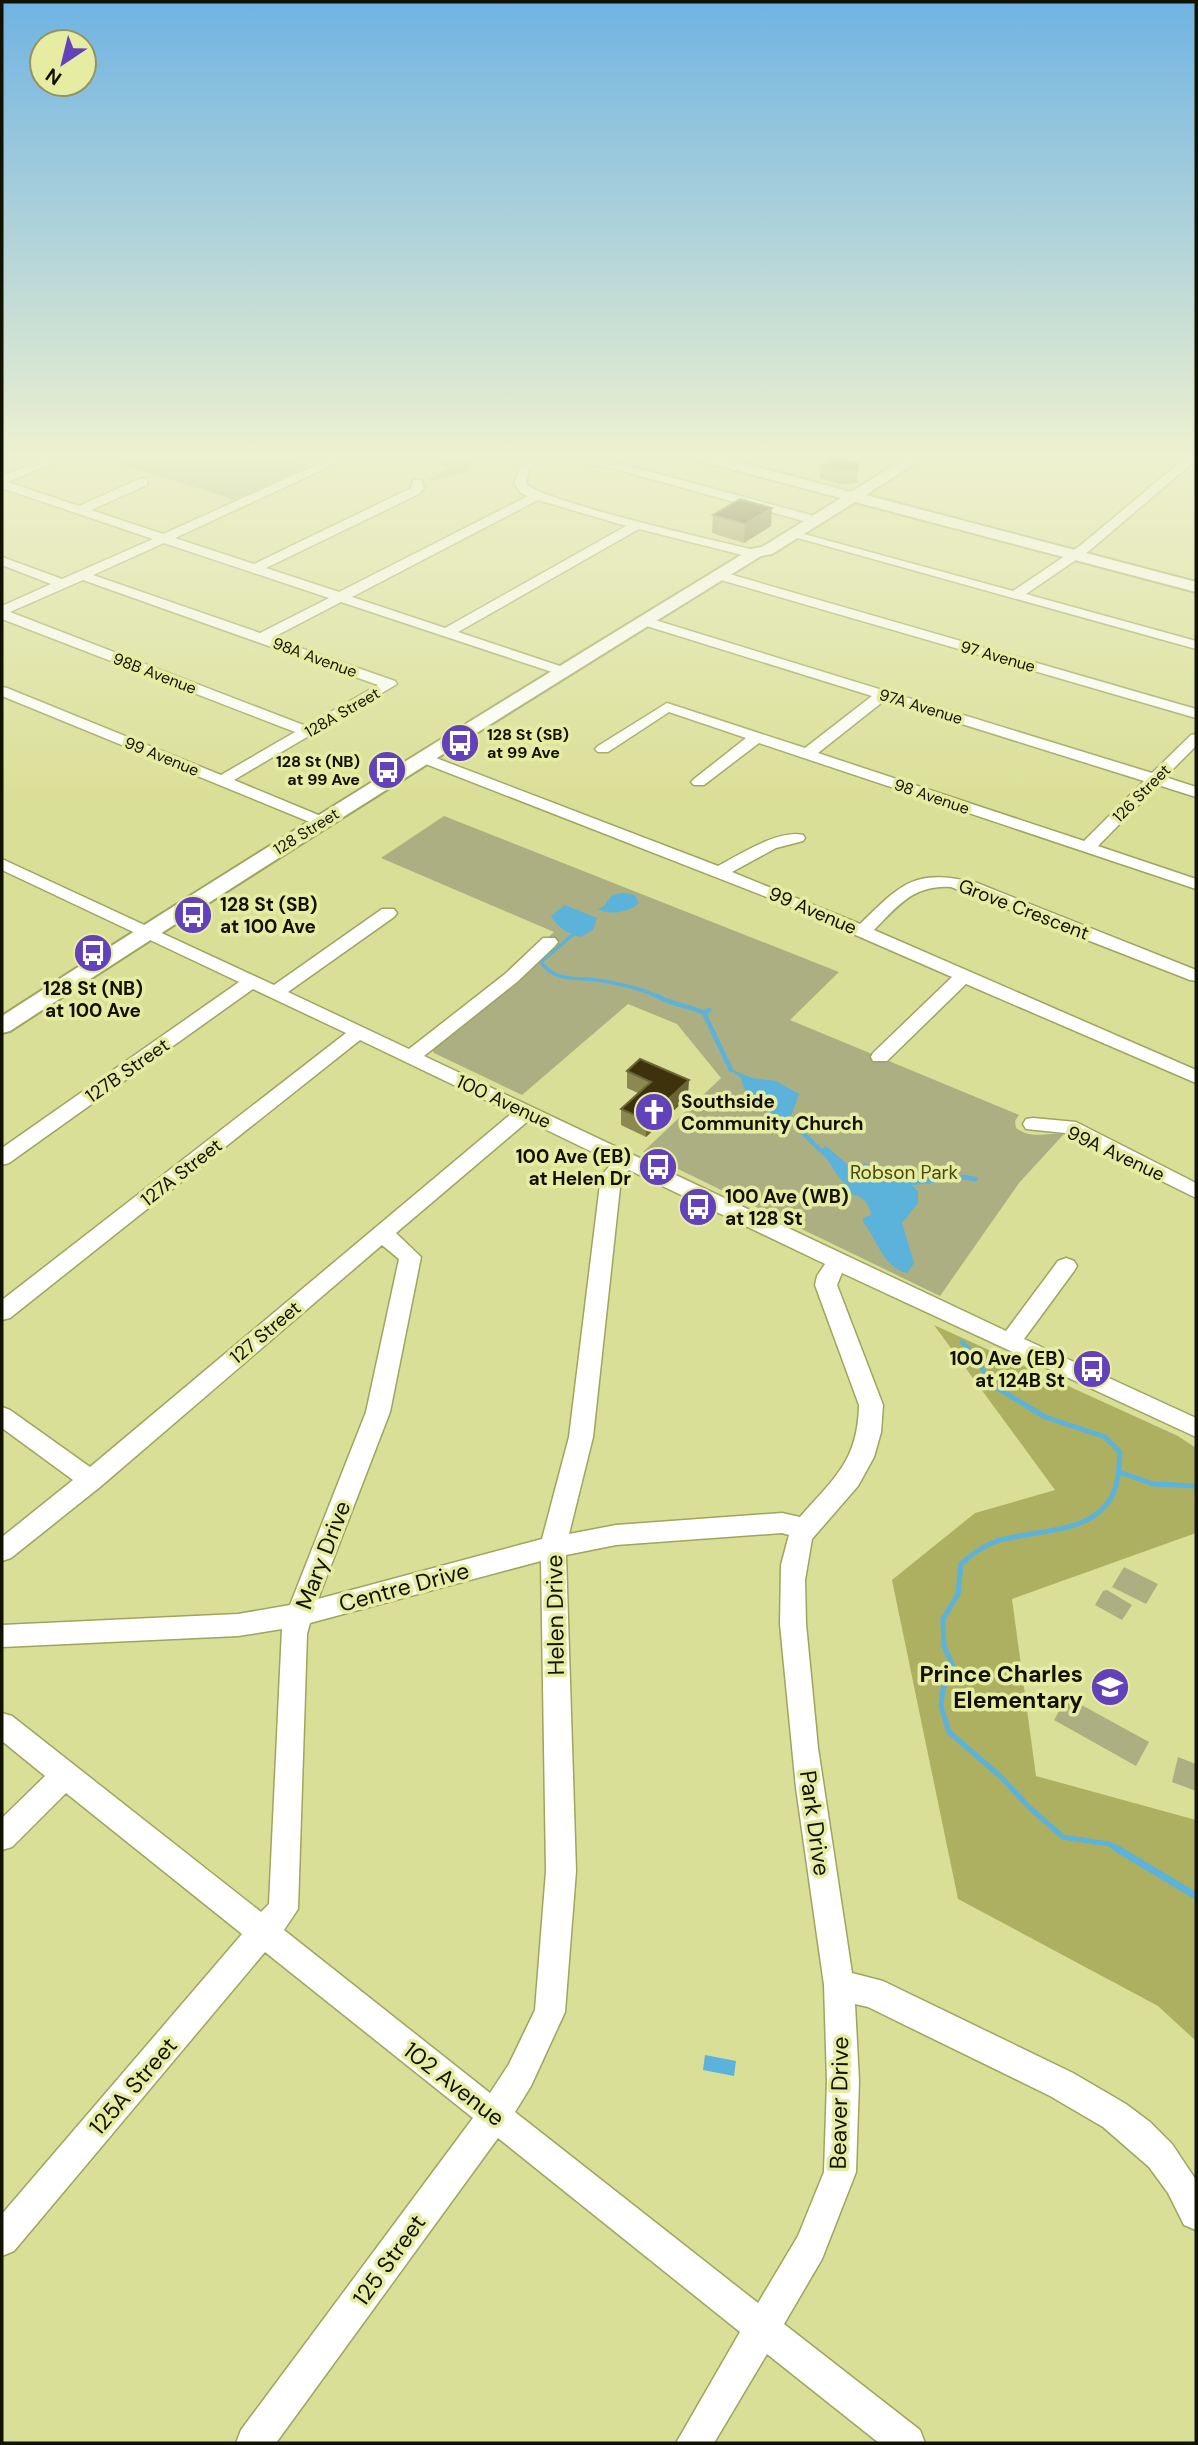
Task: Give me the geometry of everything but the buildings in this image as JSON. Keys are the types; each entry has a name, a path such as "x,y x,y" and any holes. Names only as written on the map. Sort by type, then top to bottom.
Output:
{"main road":[{"name":"128 Street","path":"2,1026 147,931 726,571"},
{"path":"1140,571 1196,587"},
{"path":"1157,571 1196,580"}],"street":[{"path":"28,571 62,584"},
{"path":"2,612 91,571"},
{"path":"265,571 561,671"},
{"path":"261,638 391,571"},
{"path":"446,633 555,571"},
{"path":"927,571 1196,645"},
{"path":"1016,595 1051,571"},
{"name":"98A Avenue","path":"82,575 390,684"},
{"name":"97 Avenue","path":"719,575 1196,714"},
{"name":"98B Avenue","path":"2,612 308,732"},
{"name":"97A Avenue","path":"645,621 1196,792"},
{"name":"128A Street","path":"222,781 390,684"},
{"name":"99 Avenue","path":"2,691 322,822"},
{"path":"807,754 884,694"},
{"name":"98 Avenue","path":"603,749 667,707 1196,884"},
{"path":"699,782 757,737"},
{"name":"126 Street","path":"1086,848 1196,738"},
{"name":"99 Avenue","path":"423,758 719,872 863,931 1196,1077"},
{"path":"719,872 769,845 797,838"},
{"name":"100 Avenue","path":"4,868 147,931 1010,1342 1193,1420"},
{"name":"Grove Crescent","path":"863,931 913,885 945,881 971,887 1196,976"},
{"path":"276,992 388,913"},
{"path":"411,1057 511,978 549,942"},
{"path":"880,1058 965,975"},
{"name":"127B Street","path":"2,1158 253,981"},
{"name":"127A Street","path":"2,1312 359,1032"},
{"name":"127 Street","path":"2,1551 91,1480 526,1112"},
{"name":"99A Avenue","path":"1033,1124 1069,1127 1196,1191"},
{"name":"Helen Drive","path":"520,2075 551,2012 561,1871 553,1547 581,1437 611,1176 627,1160"},
{"name":"Mary Drive","path":"264,1934 283,1909 294,1634 378,1412 410,1258 382,1233"},
{"path":"803,1528 840,1491 855,1471 866,1448 872,1422 871,1405 827,1284 828,1276 839,1262"},
{"path":"1010,1342 1066,1266"},
{"path":"2,1416 91,1480"},
{"name":"Centre Drive","path":"2,1636 238,1625 299,1615 553,1547 616,1535 782,1523 803,1528"},
{"name":"Park Drive","path":"803,1528 793,1573 793,1623 805,1760 839,1985"},
{"name":"102 Avenue","path":"2,1725 907,2443"},
{"path":"2,1837 65,1775"},
{"name":"125A Street","path":"2,2239 264,1934"},
{"path":"839,1985 872,1992 1113,2111 1156,2151 1178,2180 1196,2213"},
{"name":"Beaver Drive","path":"694,2443 810,2246 840,2172 843,2081 839,1985"},
{"name":"125 Street","path":"254,2443 494,2116 520,2075"}],"green space":[{"name":"Robson Park","path":"444,816 839,972 790,1020 1019,1115 1015,1121 1016,1128 1022,1132 1033,1135 1064,1134 1019,1183 940,1296 643,1152 721,1078 677,1024 628,1004 522,1095 434,1053 432,1050 435,1046 554,932 381,858"},
{"path":"934,1325 1178,1436 1196,1448 1196,1533 1012,1599 1036,1776 1196,1820 1196,2041 1158,2006 958,1899 892,1580 975,1513 1055,1490"},
{"path":"1124,1567 1158,1584 1146,1604 1112,1587"},
{"path":"1107,1590 1132,1605 1122,1620 1095,1605 1103,1591"},
{"path":"1067,1697 1149,1742 1136,1766 1054,1720"},
{"path":"1178,1757 1196,1764 1196,1791 1172,1782"}],"water":[{"path":"612,895 635,895 639,903 619,912 598,909 604,906"},
{"path":"565,905 597,918 593,930 580,937 559,926 551,916"},
{"path":"728,1068 752,1078 776,1081 799,1094 792,1114 783,1125 752,1099 741,1078"},
{"path":"826,1146 848,1165 862,1168 864,1163 901,1175 918,1191 918,1203 902,1223 914,1263 907,1273 892,1265 863,1222 863,1218 871,1215 865,1201 853,1194 842,1193 849,1187 819,1151"},
{"path":"705,2055 736,2061 734,2076 703,2070"}],"waterway":[{"path":"576,932 541,962 552,973 620,984 660,998"},
{"path":"657,996 704,1013"},
{"path":"704,1013 709,1010"},
{"path":"704,1013 731,1070"},
{"path":"788,1118 820,1150"},
{"path":"912,1183 964,1177 975,1179"},
{"path":"962,1342 975,1355 986,1376"},
{"path":"985,1374 994,1386 1045,1417 1105,1437 1120,1452 1118,1473 1113,1494 1104,1508 1092,1517 1061,1529 997,1541 961,1564 958,1594 943,1619 944,1646 954,1669 943,1689 941,1706 949,1732 1000,1776 1030,1808 1063,1837 1109,1844 1119,1850"},
{"path":"1119,1472 1153,1484 1196,1486"},
{"path":"1116,1848 1196,1896"}],"place":[{"name":"128 St (SB) at 99 Ave","path":"460,743"},
{"name":"128 St (NB) at 99 Ave","path":"387,770"},
{"name":"128 St (SB) at 100 Ave","path":"193,915"},
{"name":"128 St (NB) at 100 Ave","path":"93,953"},
{"name":"Southside Community Church","path":"654,1112"},
{"name":"100 Ave (EB) at Helen Dr","path":"658,1167"},
{"name":"100 Ave (WB) at 128 St","path":"698,1207"},
{"name":"100 Ave (EB) at 124B St","path":"1092,1369"},
{"name":"Prince Charles Elementary","path":"1110,1687"}]}
